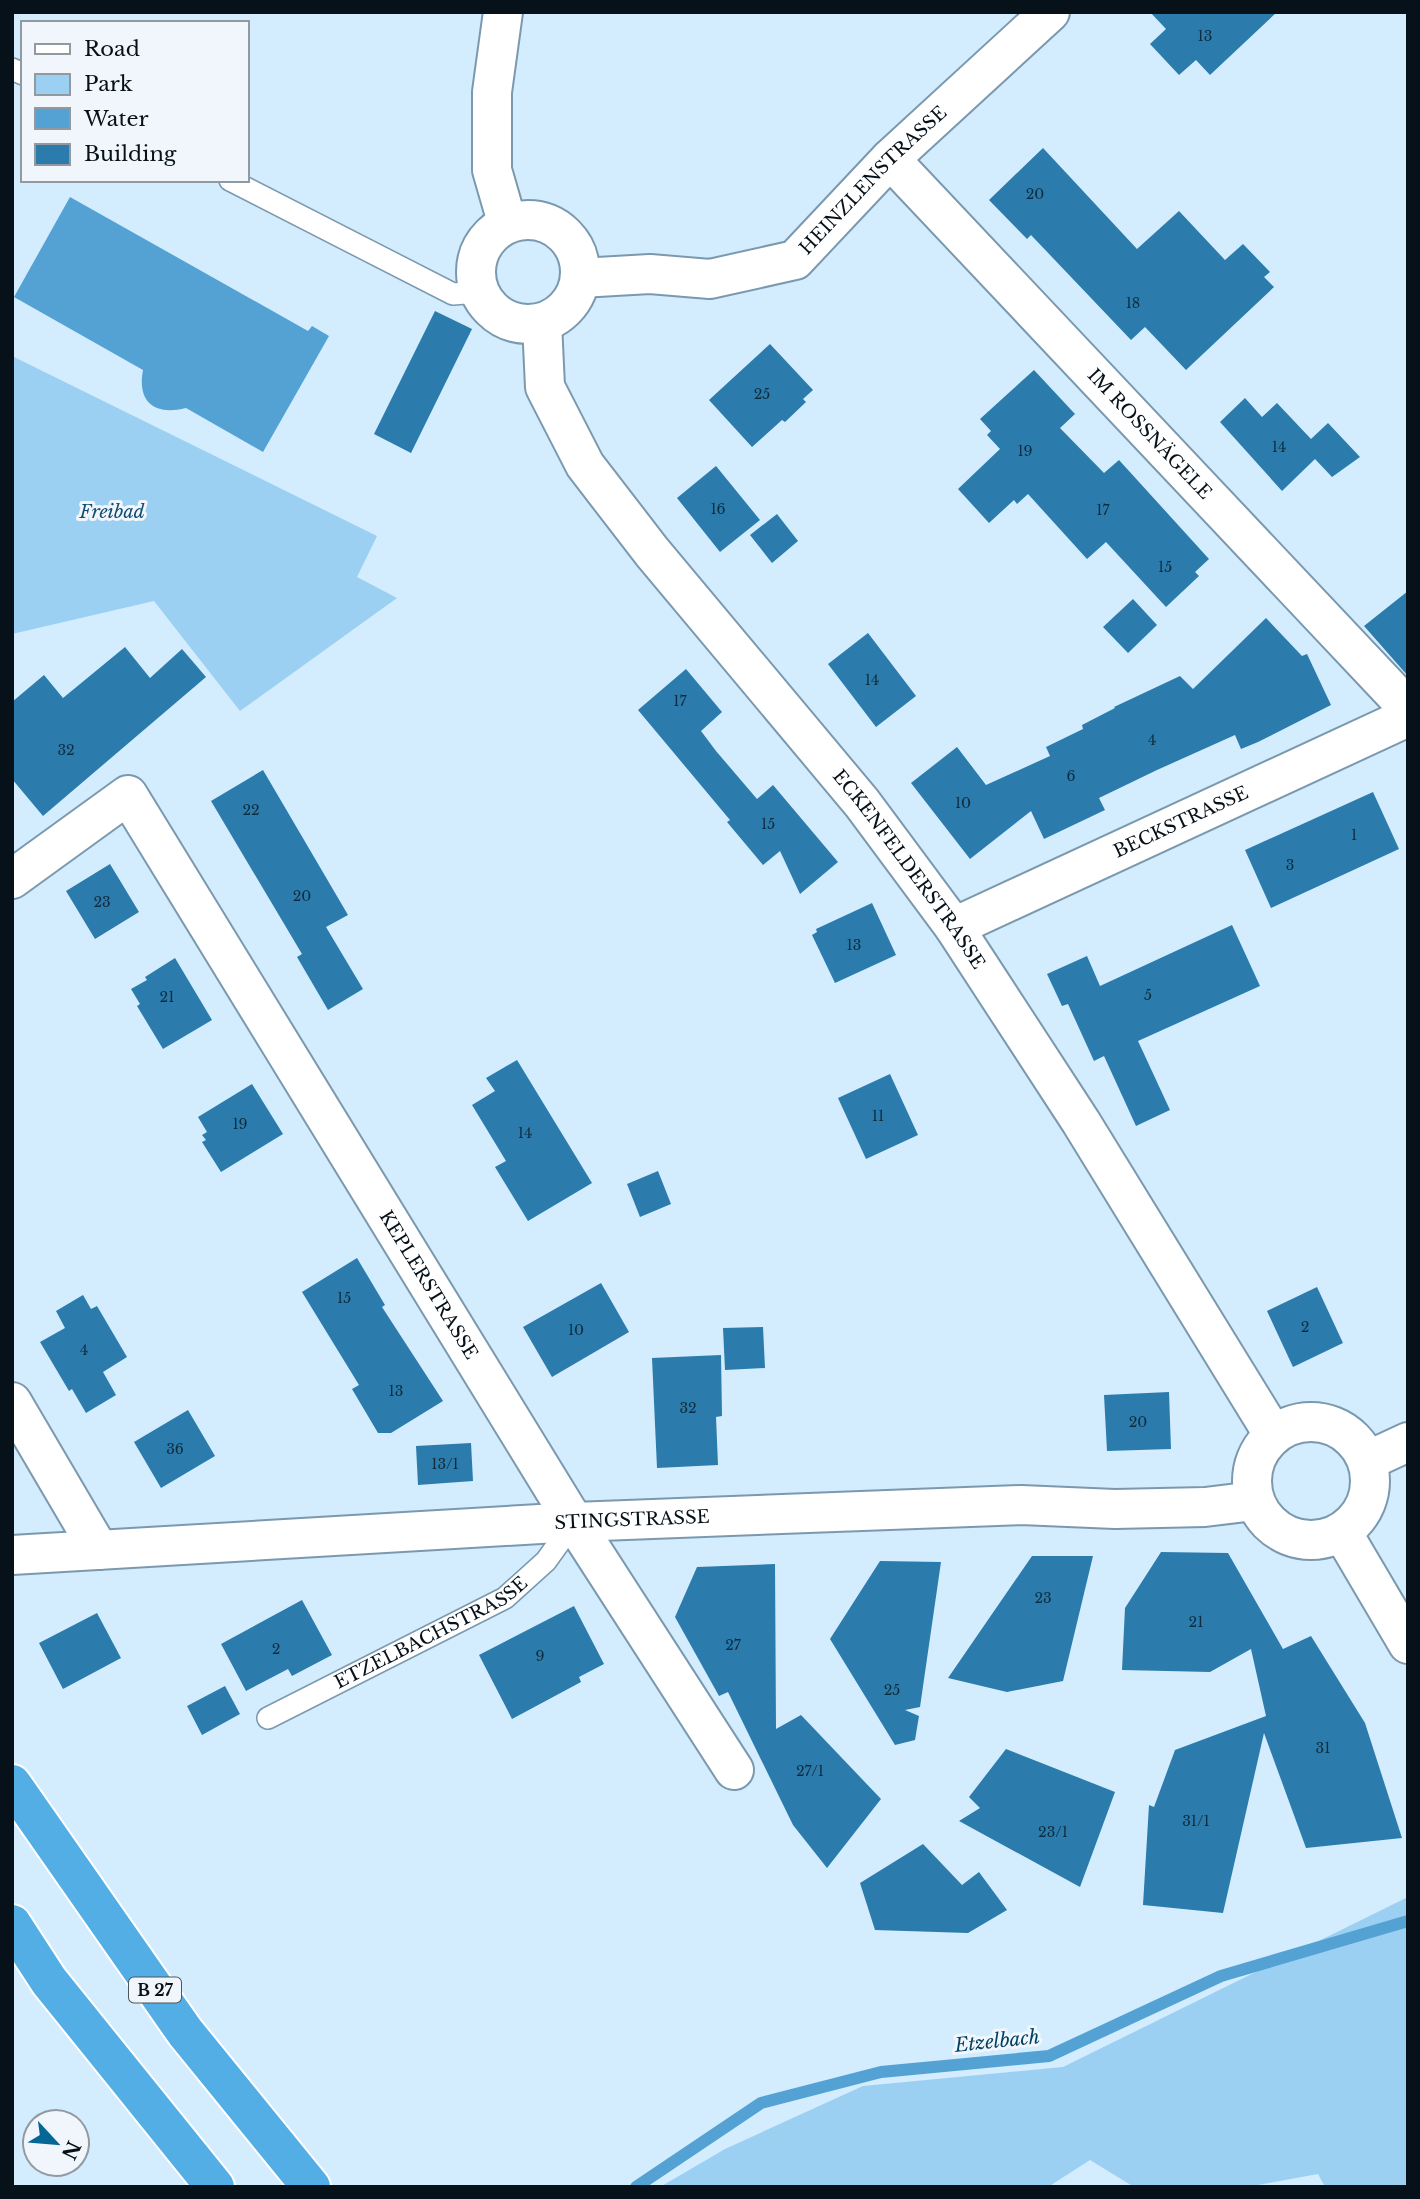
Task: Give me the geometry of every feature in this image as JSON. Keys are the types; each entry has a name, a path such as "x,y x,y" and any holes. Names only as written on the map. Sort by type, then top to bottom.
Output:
{"highway":[{"name":"B 27","path":"12,1784 185,2032 310,2187"},
{"path":"12,1924 49,1981 215,2187"}],"street":[{"path":"503,12 492,92 492,170 507,222"},
{"name":"HEINZLENSTRASSE","path":"580,278 650,275 710,279 795,260 890,159 1050,12"},
{"name":"IM ROSSNÄGELE","path":"890,159 1408,708"},
{"path":"529,218 550,223 568,237 578,256 580,278 574,298 561,313 542,323 523,325 505,320 489,309 478,292 475,265 486,239 507,222 529,218"},
{"name":"ECKENFELDERSTRASSE","path":"542,323 545,387 585,464 652,552 862,803 954,927 1081,1122 1273,1434"},
{"name":"BECKSTRASSE","path":"954,927 1408,716"},
{"name":"KEPLERSTRASSE","path":"12,879 128,795 574,1522 734,1770"},
{"path":"12,1402 99,1550"},
{"path":"1316,1421 1338,1427 1356,1441 1367,1461 1370,1480 1367,1501 1357,1519 1342,1532 1322,1540 1301,1540 1281,1533 1264,1519 1254,1501 1251,1483 1253,1465 1261,1448 1273,1434 1293,1424 1316,1421"},
{"path":"1367,1461 1408,1442"},
{"name":"STINGSTRASSE","path":"12,1555 574,1522 1021,1505 1115,1509 1205,1507 1254,1501"},
{"path":"1342,1532 1408,1644"}],"lane":[{"path":"234,182 453,294 478,292"},
{"name":"ETZELBACHSTRASSE","path":"268,1718 505,1598 546,1561 574,1522"}],"green space":[{"name":"Freibad","path":"12,356 377,536 357,577 397,598 240,711 154,601 12,634"},
{"path":"1408,1897 1408,2187 1325,2187 1318,2174 1247,2187 1134,2187 1090,2160 1048,2187 660,2187 725,2149 863,2086 1063,2067"}],"water":[{"path":"70,197 308,331 312,326 329,336 263,452 186,408 165,410 150,404 143,391 143,370 14,297"}],"building":[{"path":"1150,12 1277,12 1210,75 1196,60 1179,75 1150,44 1166,29"},
{"path":"1043,148 1137,249 1179,211 1225,260 1243,244 1270,272 1264,277 1274,287 1186,370 1145,327 1131,340 1031,235 1027,239 989,200"},
{"path":"435,311 472,329 411,453 374,434"},
{"path":"770,344 813,390 803,399 806,402 785,422 782,420 752,447 709,400"},
{"path":"1034,370 1075,414 1060,428 1104,473 1119,460 1209,559 1195,572 1199,576 1166,607 1106,542 1087,559 1028,494 1017,504 1014,500 989,523 958,489 1000,449 987,435 991,431 980,419"},
{"path":"1245,398 1262,417 1277,403 1311,439 1328,423 1360,457 1332,477 1315,459 1282,491 1220,422"},
{"path":"716,466 760,520 720,552 677,498"},
{"path":"777,514 798,541 772,563 750,535"},
{"path":"1408,591 1408,676 1364,626"},
{"path":"1133,599 1157,625 1128,653 1103,627"},
{"path":"1266,618 1302,656 1307,654 1331,705 1258,742 1241,749 1235,735 1157,770 1099,798 1105,810 1044,839 1031,811 970,859 911,783 957,747 986,785 1050,756 1046,747 1083,729 1082,725 1114,707 1180,676 1193,689"},
{"path":"868,633 916,696 876,727 828,664"},
{"path":"125,647 150,678 182,649 206,677 43,816 12,779 12,702 44,675 63,698"},
{"path":"686,669 722,712 701,731 716,751 757,799 773,785 838,862 800,894 780,851 763,865 727,822 730,820 638,710"},
{"path":"263,770 348,915 326,927 363,989 328,1010 297,957 302,954 211,801"},
{"path":"1373,792 1399,849 1271,908 1245,850"},
{"path":"110,864 139,912 95,939 66,891"},
{"path":"872,903 896,955 835,983 812,935 817,932 816,929"},
{"path":"1232,925 1260,986 1138,1041 1170,1110 1136,1126 1104,1056 1094,1061 1068,1004 1062,1006 1047,974 1087,956 1100,986"},
{"path":"175,958 212,1020 163,1049 137,1006 140,1004 131,989"},
{"path":"517,1060 592,1183 528,1221 495,1167 506,1161 472,1105 495,1091 486,1078"},
{"path":"890,1074 918,1135 866,1159 838,1098"},
{"path":"252,1084 283,1134 221,1172 202,1142 206,1140 202,1135 207,1132 198,1117"},
{"path":"658,1171 671,1204 640,1217 627,1184"},
{"path":"357,1258 385,1305 382,1307 443,1401 391,1433 378,1433 352,1389 359,1385 302,1292"},
{"path":"601,1283 629,1332 552,1377 523,1327"},
{"path":"1317,1287 1343,1343 1293,1367 1267,1311"},
{"path":"83,1295 91,1309 97,1306 127,1357 103,1372 116,1395 86,1413 72,1389 69,1391 40,1342 65,1328 56,1311"},
{"path":"763,1327 765,1368 725,1370 723,1328"},
{"path":"721,1355 722,1416 716,1417 718,1465 657,1468 652,1358"},
{"path":"1169,1392 1171,1449 1107,1451 1104,1395"},
{"path":"188,1410 215,1456 161,1488 134,1442"},
{"path":"471,1443 473,1481 418,1485 416,1446"},
{"path":"1161,1552 1228,1553 1283,1649 1311,1636 1365,1723 1402,1838 1306,1848 1264,1733 1223,1913 1143,1905 1149,1805 1154,1807 1175,1750 1266,1716 1251,1649 1210,1672 1122,1670 1125,1608"},
{"path":"1032,1556 1093,1556 1063,1681 1007,1692 948,1678"},
{"path":"880,1561 941,1562 920,1707 905,1710 919,1716 915,1740 895,1745 830,1639"},
{"path":"775,1564 776,1729 801,1715 881,1799 827,1868 793,1825 728,1692 719,1696 675,1617 697,1567"},
{"path":"302,1600 332,1655 292,1676 288,1669 246,1691 221,1644"},
{"path":"574,1606 604,1664 579,1677 581,1682 512,1719 479,1655"},
{"path":"97,1613 121,1658 63,1689 39,1643"},
{"path":"225,1686 240,1714 202,1735 187,1706"},
{"path":"1006,1749 1115,1792 1080,1887 959,1821 980,1808 969,1797"},
{"path":"923,1844 962,1885 979,1872 1007,1910 968,1933 875,1930 860,1883"}],"waterway":[{"name":"Etzelbach","path":"636,2187 761,2103 881,2072 1049,2056 1221,1976 1408,1921"}]}
